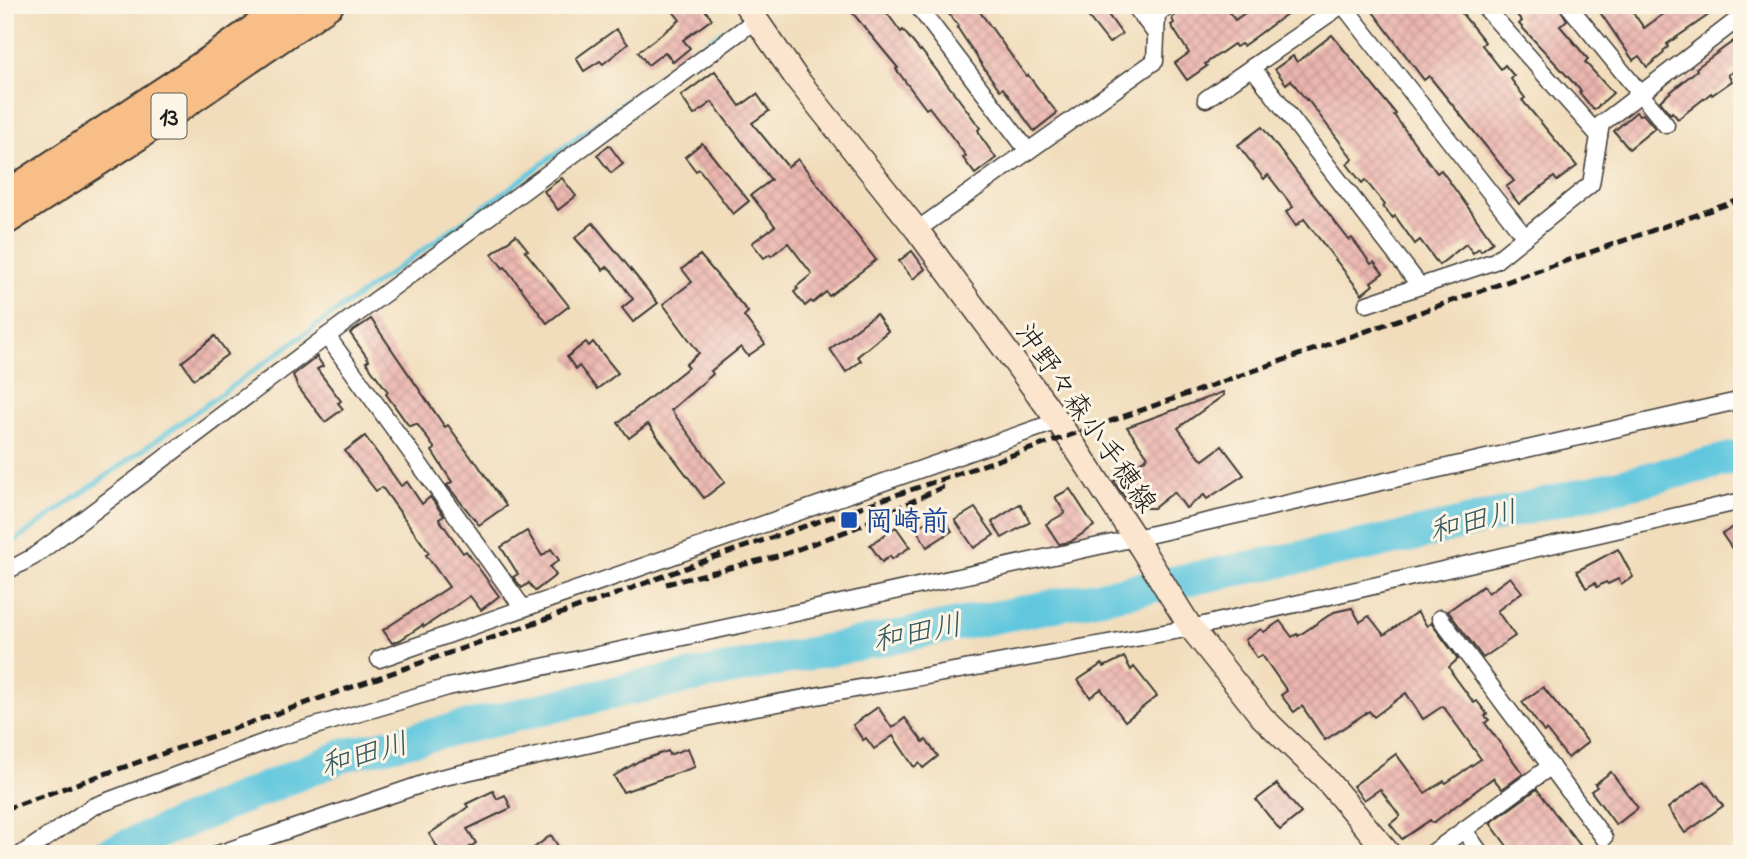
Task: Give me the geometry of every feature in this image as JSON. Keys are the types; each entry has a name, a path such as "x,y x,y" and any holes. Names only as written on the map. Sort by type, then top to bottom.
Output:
{"main road":[{"name":"13","path":"5,195 209,60 286,5"},
{"name":"13","path":"5,222 149,130 330,5"},
{"name":"沖野々森小手穂線","path":"751,12 797,79 917,230 1058,421 1188,623 1262,717 1324,777 1389,854"}],"street":[{"path":"917,5 1027,151"},
{"path":"1134,5 1156,34"},
{"path":"917,230 1155,61 1157,14 1170,5"},
{"path":"1206,99 1343,5 1525,237"},
{"path":"1483,5 1599,136"},
{"path":"1568,5 1666,125"},
{"path":"5,572 44,548 327,336 751,12"},
{"path":"1367,304 1495,261 1591,184 1601,124 1742,16"},
{"path":"1252,67 1420,286"},
{"path":"327,336 523,608"},
{"path":"22,854 92,807 278,737 448,687 1138,542 1742,400"},
{"path":"379,659 1058,421"},
{"path":"218,854 440,778 750,708 1188,623 1742,500"},
{"path":"1440,618 1604,838"},
{"path":"1431,854 1550,766"},
{"path":"1464,830 1481,854"}],"building":[{"path":"668,5 701,5 712,19 683,40 690,48 673,62 665,52 648,65 638,52 680,20"},
{"path":"846,5 881,5 901,32 903,30 921,50 958,98 980,128 978,130 981,137 996,158 975,174 949,133 929,107 926,109 896,69 898,68"},
{"path":"941,5 975,5 1026,76 1028,75 1057,113 1034,131 1003,88 1000,90 988,74 957,27 959,26"},
{"path":"1079,5 1101,5 1122,34 1109,43"},
{"path":"1189,5 1224,5 1235,20 1256,5 1299,5 1243,46 1241,44 1236,47 1234,44 1187,80 1175,63 1189,53 1171,25 1174,23 1172,18"},
{"path":"1368,5 1455,5 1485,42 1482,45 1501,69 1505,65 1514,76 1511,79 1525,98 1522,100 1577,166 1557,181 1554,177 1519,204 1506,187 1514,181 1429,76 1424,80"},
{"path":"1529,5 1558,5 1567,20 1560,26 1588,59 1585,62 1613,93 1594,110 1579,92 1581,91 1519,24 1522,21 1517,15"},
{"path":"1595,5 1628,5 1644,28 1676,5 1723,5 1667,44 1664,53 1647,67 1639,56 1633,60"},
{"path":"616,29 628,44 603,64 600,61 584,71 576,58"},
{"path":"1332,35 1396,114 1394,115 1437,173 1441,170 1493,242 1481,251 1479,248 1473,253 1466,244 1439,265 1420,240 1415,244 1395,216 1393,218 1383,207 1385,205 1365,180 1362,183 1347,164 1353,159 1307,99 1291,80 1286,84 1275,69 1293,56 1297,62"},
{"path":"1742,35 1742,65 1728,75 1732,81 1712,95 1711,93 1678,119 1672,112 1670,114 1660,101 1697,70 1696,68"},
{"path":"715,71 740,106 757,94 769,111 752,123 788,167 798,159 876,260 829,296 826,292 805,306 794,292 798,289 796,287 812,274 788,243 764,258 752,243 775,226 751,195 771,180 712,102 694,115 681,96"},
{"path":"1636,112 1643,114 1655,128 1629,149 1614,131"},
{"path":"1262,127 1349,240 1352,238 1371,264 1374,262 1383,273 1371,282 1373,285 1362,294 1304,219 1296,226 1286,212 1293,207 1268,175 1264,179 1238,145"},
{"path":"702,143 749,201 733,214 699,169 696,171 685,157"},
{"path":"609,145 623,164 611,173 597,155"},
{"path":"562,178 576,196 558,210 544,191"},
{"path":"593,223 658,303 633,322 622,308 633,299 611,270 607,267 603,270 575,238"},
{"path":"516,235 528,250 525,251 569,306 547,323 492,254"},
{"path":"912,251 925,269 913,279 899,261"},
{"path":"700,255 748,312 744,316 765,344 748,356 741,347 711,371 713,374 671,410 725,482 704,498 648,424 629,438 618,423 685,370 688,367 686,364 699,353 663,304 692,282 682,269"},
{"path":"876,314 888,331 858,356 861,361 846,372 830,349"},
{"path":"371,319 445,427 448,425 506,506 479,525 447,485 452,482 432,451 435,449 417,424 409,426 386,394 388,392 366,362 369,360 350,333"},
{"path":"215,336 228,354 194,379 182,362"},
{"path":"586,342 589,346 593,342 618,373 597,389 579,366 576,369 567,357"},
{"path":"317,357 323,366 317,369 341,401 338,403 343,409 325,422 298,387 293,375"},
{"path":"1223,392 1224,395 1178,428 1200,458 1203,460 1222,446 1244,475 1207,499 1204,495 1186,508 1174,492 1154,508 1145,508 1137,498 1129,503 1114,481 1148,457 1127,427"},
{"path":"365,436 401,486 407,482 422,504 430,497 444,516 439,519 499,596 481,610 470,596 400,640 392,643 383,630 449,587 426,555 429,553 382,487 376,491 345,451"},
{"path":"1070,489 1094,526 1070,542 1059,544 1046,524 1065,513 1055,497"},
{"path":"1020,504 1030,522 1002,538 992,522"},
{"path":"975,508 994,535 974,548 955,520"},
{"path":"937,515 940,521 944,518 952,531 927,547 916,528"},
{"path":"1742,522 1742,563 1722,534"},
{"path":"896,527 910,547 882,562 870,545"},
{"path":"527,531 542,556 551,549 559,560 550,567 556,575 535,591 529,583 522,588 513,577 518,574 501,547"},
{"path":"1618,549 1633,577 1621,584 1618,579 1597,587 1595,583 1586,588 1577,571"},
{"path":"1510,577 1522,592 1497,611 1515,636 1483,658 1448,611 1483,586 1488,593"},
{"path":"1352,608 1360,622 1369,616 1384,635 1417,612 1427,626 1431,623 1458,659 1449,667 1452,673 1474,703 1477,701 1487,714 1485,716 1489,720 1485,723 1523,774 1502,789 1493,778 1433,823 1430,820 1402,839 1390,824 1400,816 1380,789 1364,800 1353,786 1396,754 1425,793 1444,781 1446,783 1481,759 1443,706 1423,719 1406,693 1374,717 1369,711 1325,740 1302,706 1294,712 1281,695 1287,691 1262,655 1257,658 1245,640 1280,621 1292,637 1297,634 1298,636 1334,612"},
{"path":"1124,657 1131,670 1134,667 1157,696 1125,721 1101,689 1090,697 1078,680 1102,664 1104,667"},
{"path":"1543,687 1588,742 1568,758 1522,702"},
{"path":"878,707 892,728 905,718 923,742 926,740 938,756 923,768 919,763 914,767 893,736 874,749 866,738 863,740 853,725"},
{"path":"688,748 695,767 623,792 614,776 639,761 668,751 669,755"},
{"path":"1611,772 1638,808 1616,825 1591,791 1597,787 1595,784"},
{"path":"1705,781 1723,806 1685,833 1668,808"},
{"path":"1277,784 1301,813 1280,830 1256,800"},
{"path":"1537,789 1587,854 1513,854 1490,823"},
{"path":"493,791 497,799 505,795 511,808 467,829 476,843 460,854 442,854 429,834 468,807 466,804"},
{"path":"551,835 563,854 526,854"}],"waterway":[{"path":"5,548 514,185 691,52 728,28"},
{"name":"和田川","path":"107,854 345,755 629,689 1415,535 1742,456"}],"railway":[{"path":"5,809 709,559 1742,199"},
{"path":"666,584 785,554 855,528 945,486"}],"place":[{"name":"岡崎前","path":"849,520"}]}
